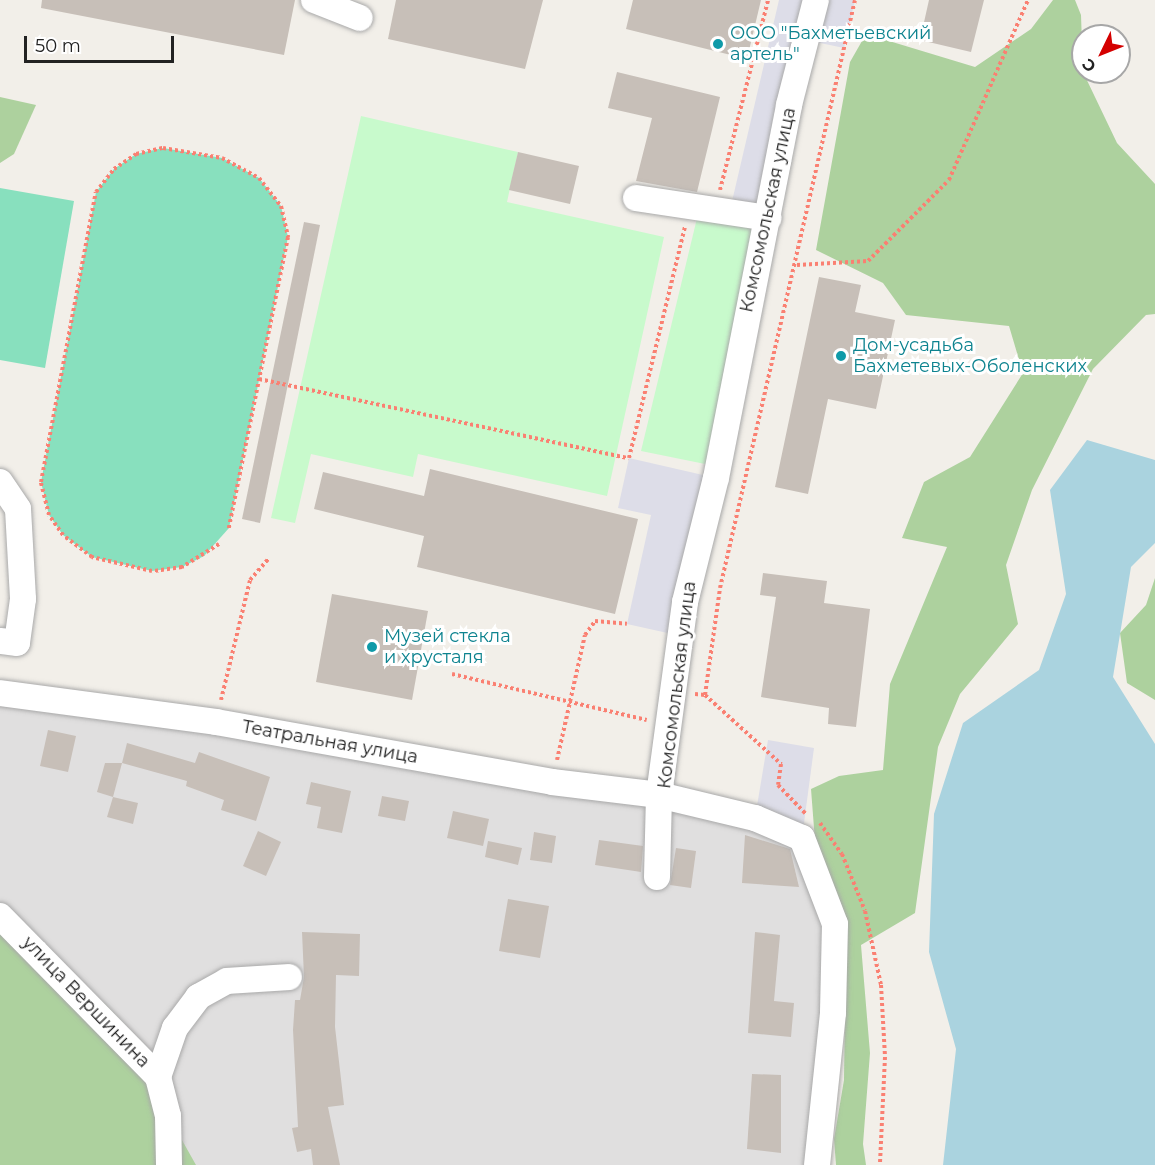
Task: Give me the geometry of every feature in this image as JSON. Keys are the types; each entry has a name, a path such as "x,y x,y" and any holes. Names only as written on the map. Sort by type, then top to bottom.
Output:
{"street":[{"path":"314,0 360,18"},
{"name":"Комсомольская улица","path":"816,0 789,105 716,478 685,602 659,795 755,818 802,838 819,875 835,924 833,1012 817,1165"},
{"path":"636,198 715,208 768,218"},
{"path":"0,482 18,509 23,599 17,642 0,641"},
{"name":"Театральная улица","path":"0,693 216,722 552,782 659,795"},
{"path":"657,877 659,795"},
{"name":"улица Вершинина","path":"0,916 158,1077 168,1116 170,1165"},
{"path":"158,1077 175,1028 198,997 227,981 289,977"}],"path":[{"path":"715,208 768,0"},
{"path":"705,695 720,588 797,265 855,0"},
{"path":"797,265 868,261 949,180 1028,0"},
{"path":"219,544 182,567 152,570 92,557 54,522 41,482 96,192 114,169 136,154 163,148 222,158 259,178 281,206 288,237 229,528"},
{"path":"259,380 629,458 690,205"},
{"path":"216,722 250,580 268,559"},
{"path":"552,782 585,635 595,621 627,624"},
{"path":"452,674 669,725"}],"shaded area":[{"path":"779,0 855,0 844,48 806,40 768,218 730,210"},
{"path":"629,458 716,478 681,636 627,624 651,515 618,508"},
{"path":"0,693 659,795 802,838 835,924 826,1165 195,1165 0,916"},
{"path":"768,740 814,748 802,838 755,818"}],"green space":[{"path":"1053,0 1075,0 1081,15 1081,24 1071,24 1071,84 1089,84 1117,143 1155,184 1155,314 1146,315 1093,369 1032,490 1006,565 1018,624 960,694 938,747 915,913 861,945 870,1053 863,1144 866,1165 836,1165 834,1139 844,1080 846,929 815,841 811,789 839,776 883,770 890,684 947,547 902,538 924,482 970,457 1023,373 1009,326 906,315 883,283 816,250 850,62 866,34 975,67 1031,29"},
{"path":"0,97 36,105 14,154 0,163"},
{"path":"361,116 518,152 507,202 664,237 607,496 418,454 413,477 311,454 295,523 271,518"},
{"path":"163,148 222,158 259,178 281,206 288,237 229,528 204,556 182,567 152,571 92,557 63,535 49,515 41,482 96,192 114,169 136,154"},
{"path":"0,188 74,201 45,368 0,360"},
{"path":"698,214 766,230 715,466 641,451"},
{"path":"1155,578 1155,700 1127,683 1120,633 1146,605"},
{"path":"0,925 20,946 104,1003 159,1060 156,1094 196,1165 0,1165"}],"water":[{"path":"1087,440 1155,460 1155,543 1131,567 1113,677 1155,744 1155,1165 943,1165 956,1049 929,952 934,814 963,723 1039,670 1066,594 1050,490"}],"building":[{"path":"42,0 295,0 284,55 41,8"},
{"path":"396,0 543,0 525,69 388,39"},
{"name":"ООО \"Бахметьевский артель\"","path":"633,0 761,0 747,59 626,29"},
{"path":"929,0 984,0 971,52 920,40"},
{"path":"617,72 720,97 697,192 636,181 652,118 608,108"},
{"path":"518,152 579,166 570,204 509,190"},
{"path":"304,222 320,225 260,523 242,519"},
{"path":"819,277 861,285 855,312 895,320 876,409 828,399 808,494 775,487"},
{"path":"430,469 638,519 615,614 417,567 424,536 314,509 323,472 424,496"},
{"path":"763,573 827,581 824,603 870,609 856,727 828,724 829,708 761,697 776,597 760,595"},
{"name":"Музей стекла и хрусталя","path":"332,594 428,611 412,700 316,682"},
{"path":"48,730 76,736 68,772 40,766"},
{"path":"127,743 195,763 199,752 270,777 256,821 221,810 224,800 186,786 187,781 122,763"},
{"path":"105,763 122,763 113,797 97,792"},
{"path":"311,782 351,791 342,833 317,828 321,807 306,804"},
{"path":"382,796 409,801 405,821 378,816"},
{"path":"113,797 138,803 133,824 107,817"},
{"path":"453,811 489,819 483,846 447,838"},
{"path":"258,831 281,842 266,876 243,866"},
{"path":"534,832 556,836 552,863 530,860"},
{"path":"745,835 790,849 799,887 742,883"},
{"path":"599,840 643,846 641,872 595,865"},
{"path":"488,841 522,848 518,865 485,857"},
{"path":"676,848 696,851 691,888 670,885"},
{"path":"508,899 549,906 540,958 499,951"},
{"path":"302,932 360,934 359,976 336,975 335,1027 344,1105 328,1107 340,1165 313,1165 311,1149 297,1152 292,1128 298,1127 293,1030 295,1000 300,1000 304,977"},
{"path":"755,932 780,935 774,1001 794,1003 791,1037 748,1033"},
{"path":"752,1074 781,1075 781,1153 747,1149"}],"place":[{"name":"ООО \"Бахметьевский артель\"","path":"718,44"},
{"name":"Дом-усадьба Бахметевых-Оболенских","path":"841,356"},
{"name":"Музей стекла и хрусталя","path":"372,647"}]}
